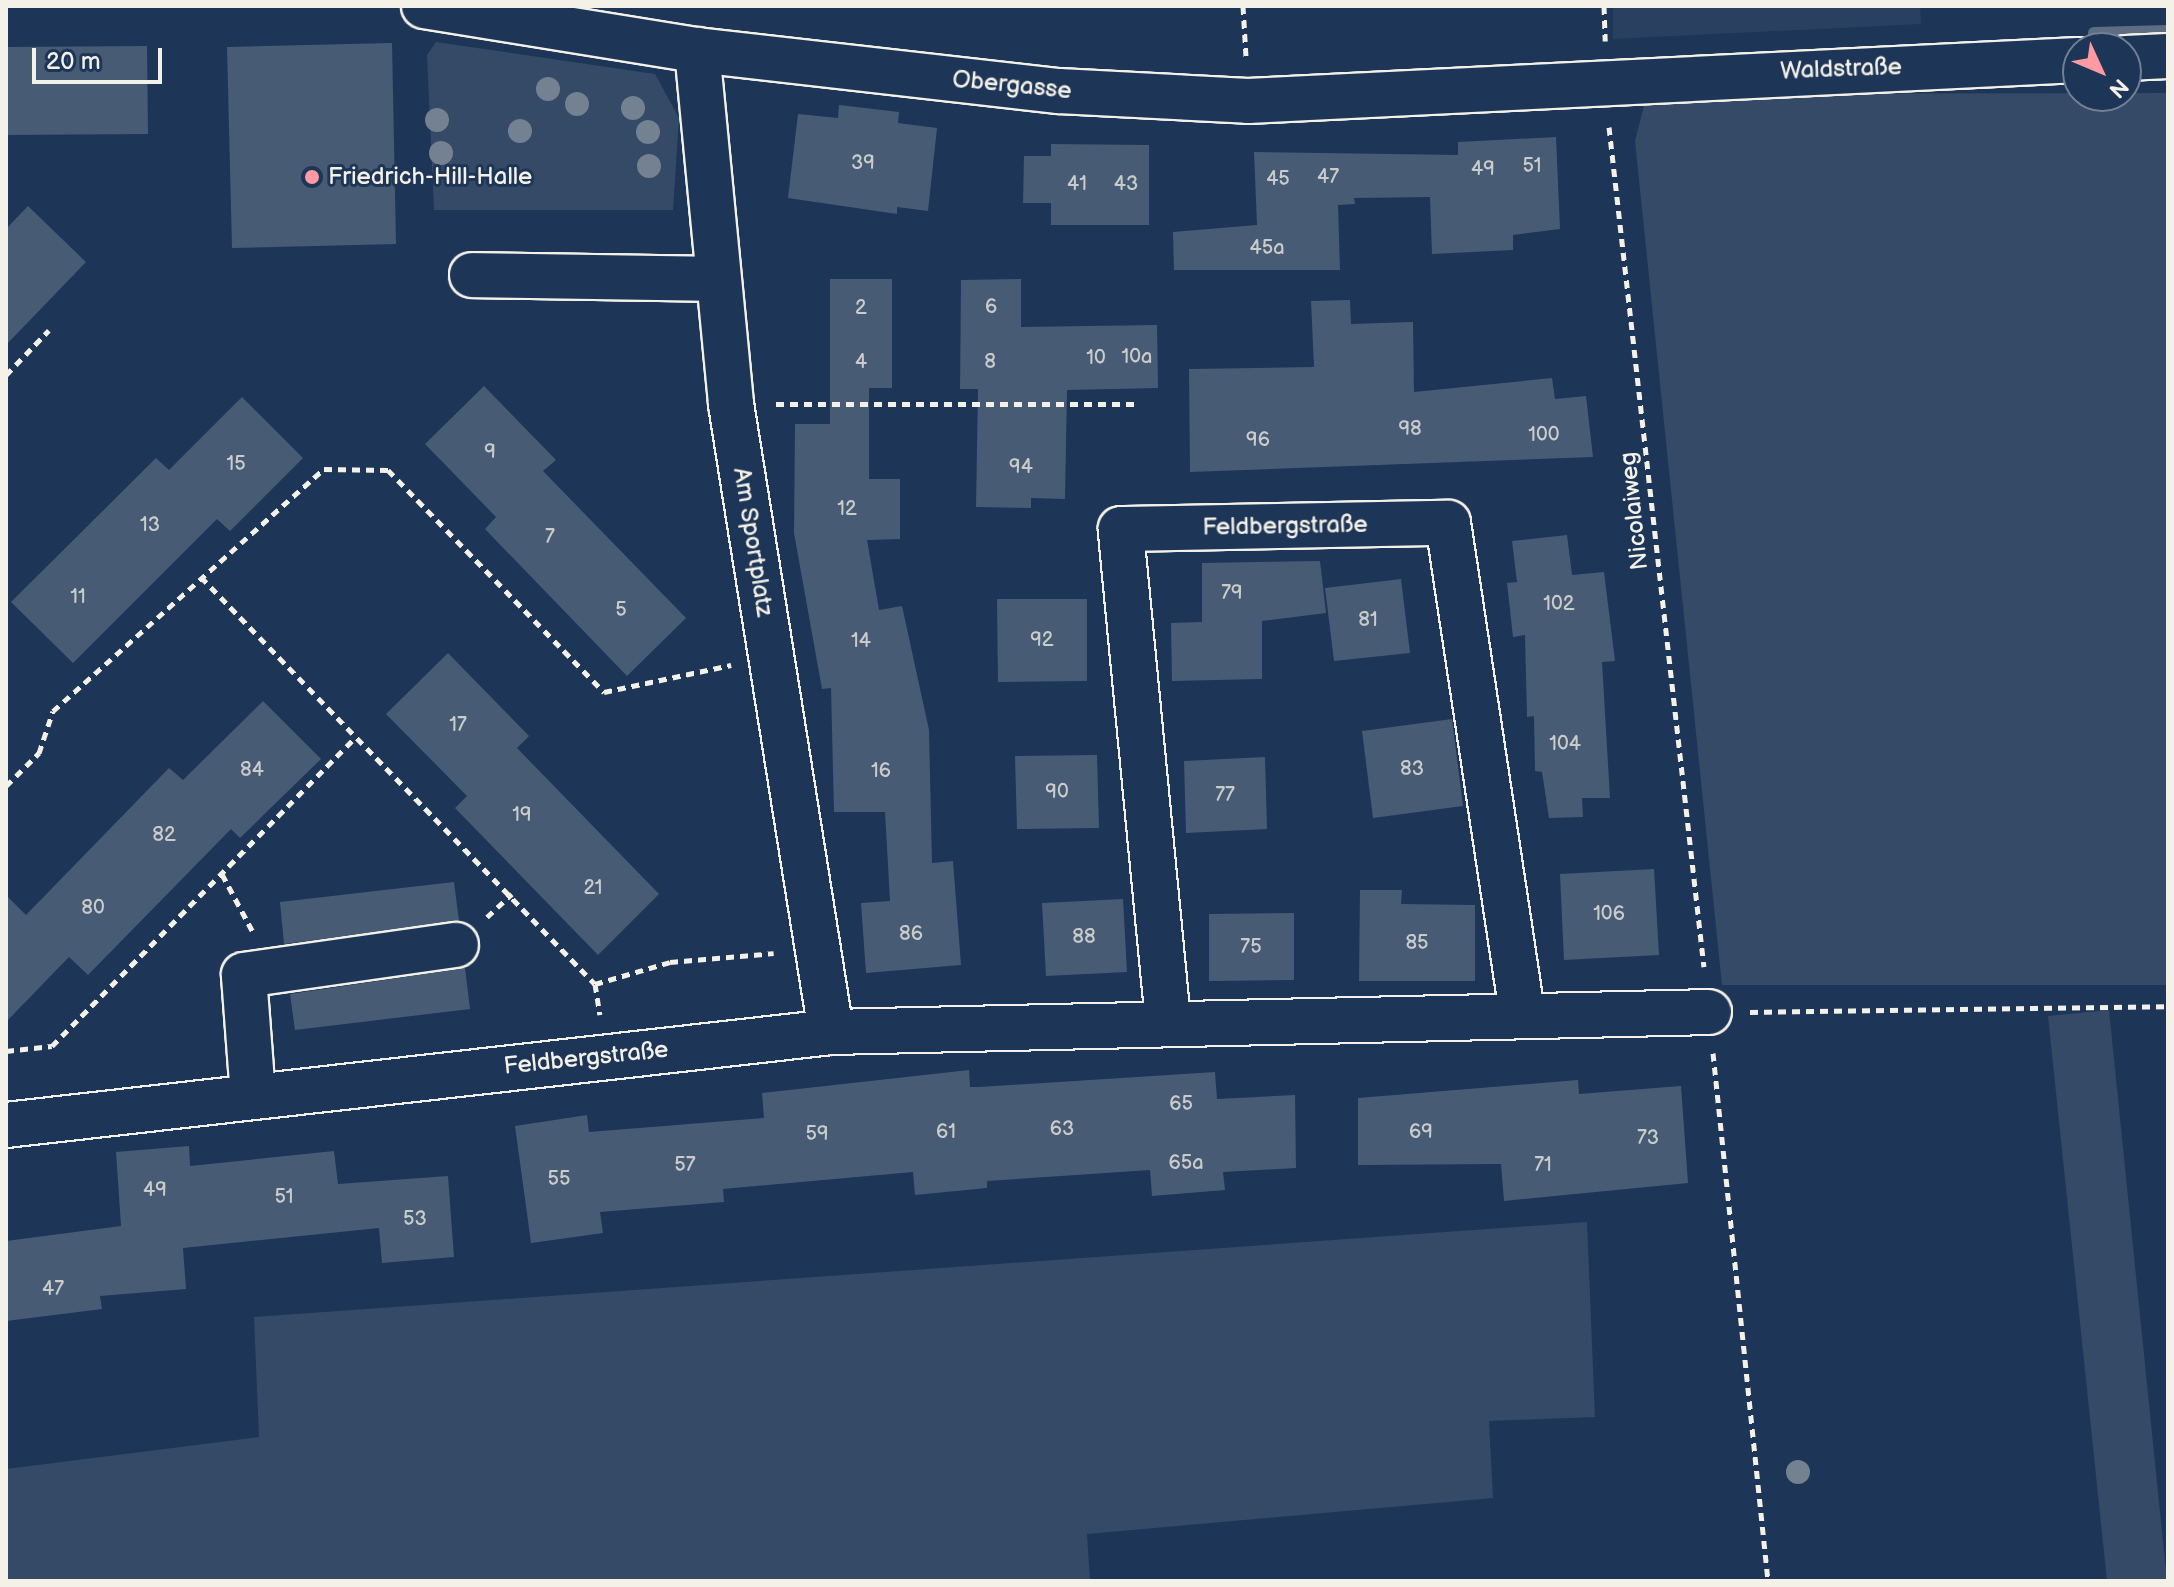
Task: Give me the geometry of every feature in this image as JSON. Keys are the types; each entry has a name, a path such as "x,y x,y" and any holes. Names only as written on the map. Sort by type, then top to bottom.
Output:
{"street":[{"name":"Obergasse","path":"424,6 697,50 1059,91 1248,101 1604,78"},
{"name":"Am Sportplatz","path":"697,50 716,279 731,404 831,1032"},
{"path":"2142,57 2168,56"},
{"name":"Waldstraße","path":"1604,78 2062,61"},
{"path":"472,275 716,279"},
{"name":"Feldbergstraße","path":"1168,1021 1121,529 1448,523 1522,1012"},
{"path":"253,1096 244,975 456,945"},
{"name":"Feldbergstraße","path":"6,1125 831,1032 1522,1012 1709,1012"}],"path":[{"name":"Nicolaiweg","path":"1604,6 1604,78 1709,1012 1768,1581"},
{"path":"6,375 49,330"},
{"path":"731,404 1138,404"},
{"path":"6,786 39,753 53,711 324,469 388,470 604,692 771,656"},
{"path":"201,577 595,984 607,1055"},
{"path":"6,1051 52,1046 356,737"},
{"path":"222,874 252,922 257,973"},
{"path":"595,984 670,962 817,946"},
{"path":"1709,1012 2168,1006"}],"shaded area":[{"path":"1613,6 1920,6 1921,24 1613,39"},
{"path":"436,42 655,74 679,118 673,210 434,210 427,55"},
{"path":"2062,93 2062,112 2142,112 2142,93 2168,93 2168,985 1722,985 1635,141 1647,94"},
{"path":"2109,1010 2167,1581 2107,1581 2048,1016"},
{"path":"1587,1222 1595,1417 1489,1421 1493,1498 1087,1534 1090,1581 6,1581 6,1469 259,1437 254,1317"}],"building":[{"name":"Friedrich-Hill-Halle","path":"392,43 396,244 232,248 227,47"},
{"path":"147,46 148,134 6,135 6,47"},
{"path":"839,105 899,112 898,123 937,128 928,211 897,207 897,214 788,198 798,114 838,118"},
{"path":"1556,137 1560,229 1513,235 1513,250 1432,254 1430,197 1354,198 1355,204 1338,205 1340,270 1174,270 1173,232 1257,225 1254,152 1458,155 1458,142"},
{"path":"1051,144 1149,145 1149,225 1051,225 1051,203 1023,203 1024,156 1051,156"},
{"path":"28,206 86,262 6,345 6,229"},
{"path":"830,279 892,279 892,388 869,388 869,479 900,479 900,539 867,540 879,610 902,606 929,730 932,863 953,861 961,965 866,973 861,903 890,901 885,812 834,812 831,688 822,689 794,533 795,424 830,424"},
{"path":"1021,279 1021,327 1157,325 1158,388 1067,390 1065,499 1031,498 1031,508 976,507 978,389 960,389 961,280"},
{"path":"1350,300 1351,324 1413,322 1414,392 1552,378 1555,399 1586,396 1593,457 1190,472 1189,369 1314,367 1311,301"},
{"path":"484,386 556,460 543,471 686,618 627,676 485,529 496,517 425,444"},
{"path":"242,397 303,458 230,531 217,519 73,663 11,602 156,458 169,470"},
{"path":"1567,535 1572,575 1604,572 1615,661 1602,662 1610,798 1582,798 1583,817 1549,818 1542,772 1535,771 1534,716 1527,717 1525,635 1513,637 1507,583 1517,582 1512,541"},
{"path":"1320,561 1326,613 1262,621 1262,679 1172,681 1171,623 1202,622 1202,563"},
{"path":"1401,579 1410,653 1334,661 1325,588"},
{"path":"997,599 1087,599 1087,681 998,682"},
{"path":"448,653 529,736 517,748 659,894 598,955 455,808 467,796 386,714"},
{"path":"263,701 321,759 240,838 231,829 88,975 69,957 6,1022 6,895 26,915 169,768 183,780"},
{"path":"1452,719 1463,806 1373,818 1362,731"},
{"path":"1097,755 1099,828 1017,829 1015,756"},
{"path":"1265,757 1267,829 1186,833 1184,761"},
{"path":"1654,869 1659,955 1564,960 1560,874"},
{"path":"454,882 459,921 284,944 280,902"},
{"path":"1360,890 1402,890 1401,904 1475,905 1475,981 1359,981"},
{"path":"1123,899 1127,972 1046,976 1042,903"},
{"path":"1294,913 1294,980 1209,981 1209,914"},
{"path":"465,968 470,1009 295,1030 290,994"},
{"path":"969,1070 970,1087 1215,1072 1217,1099 1295,1095 1296,1168 1223,1172 1225,1190 1152,1196 1150,1170 987,1181 987,1188 915,1195 913,1172 723,1189 724,1202 600,1212 603,1233 531,1243 515,1126 587,1115 589,1132 764,1118 762,1093"},
{"path":"1578,1080 1579,1094 1681,1086 1688,1183 1504,1201 1501,1164 1358,1165 1358,1098"},
{"path":"189,1146 190,1166 334,1151 338,1184 448,1176 454,1257 382,1263 379,1228 183,1248 186,1289 100,1296 102,1309 6,1321 6,1241 121,1226 116,1152"}],"waterway":[{"path":"2131,32 2168,31"}],"place":[{"name":"Friedrich-Hill-Halle","path":"312,177"}]}
